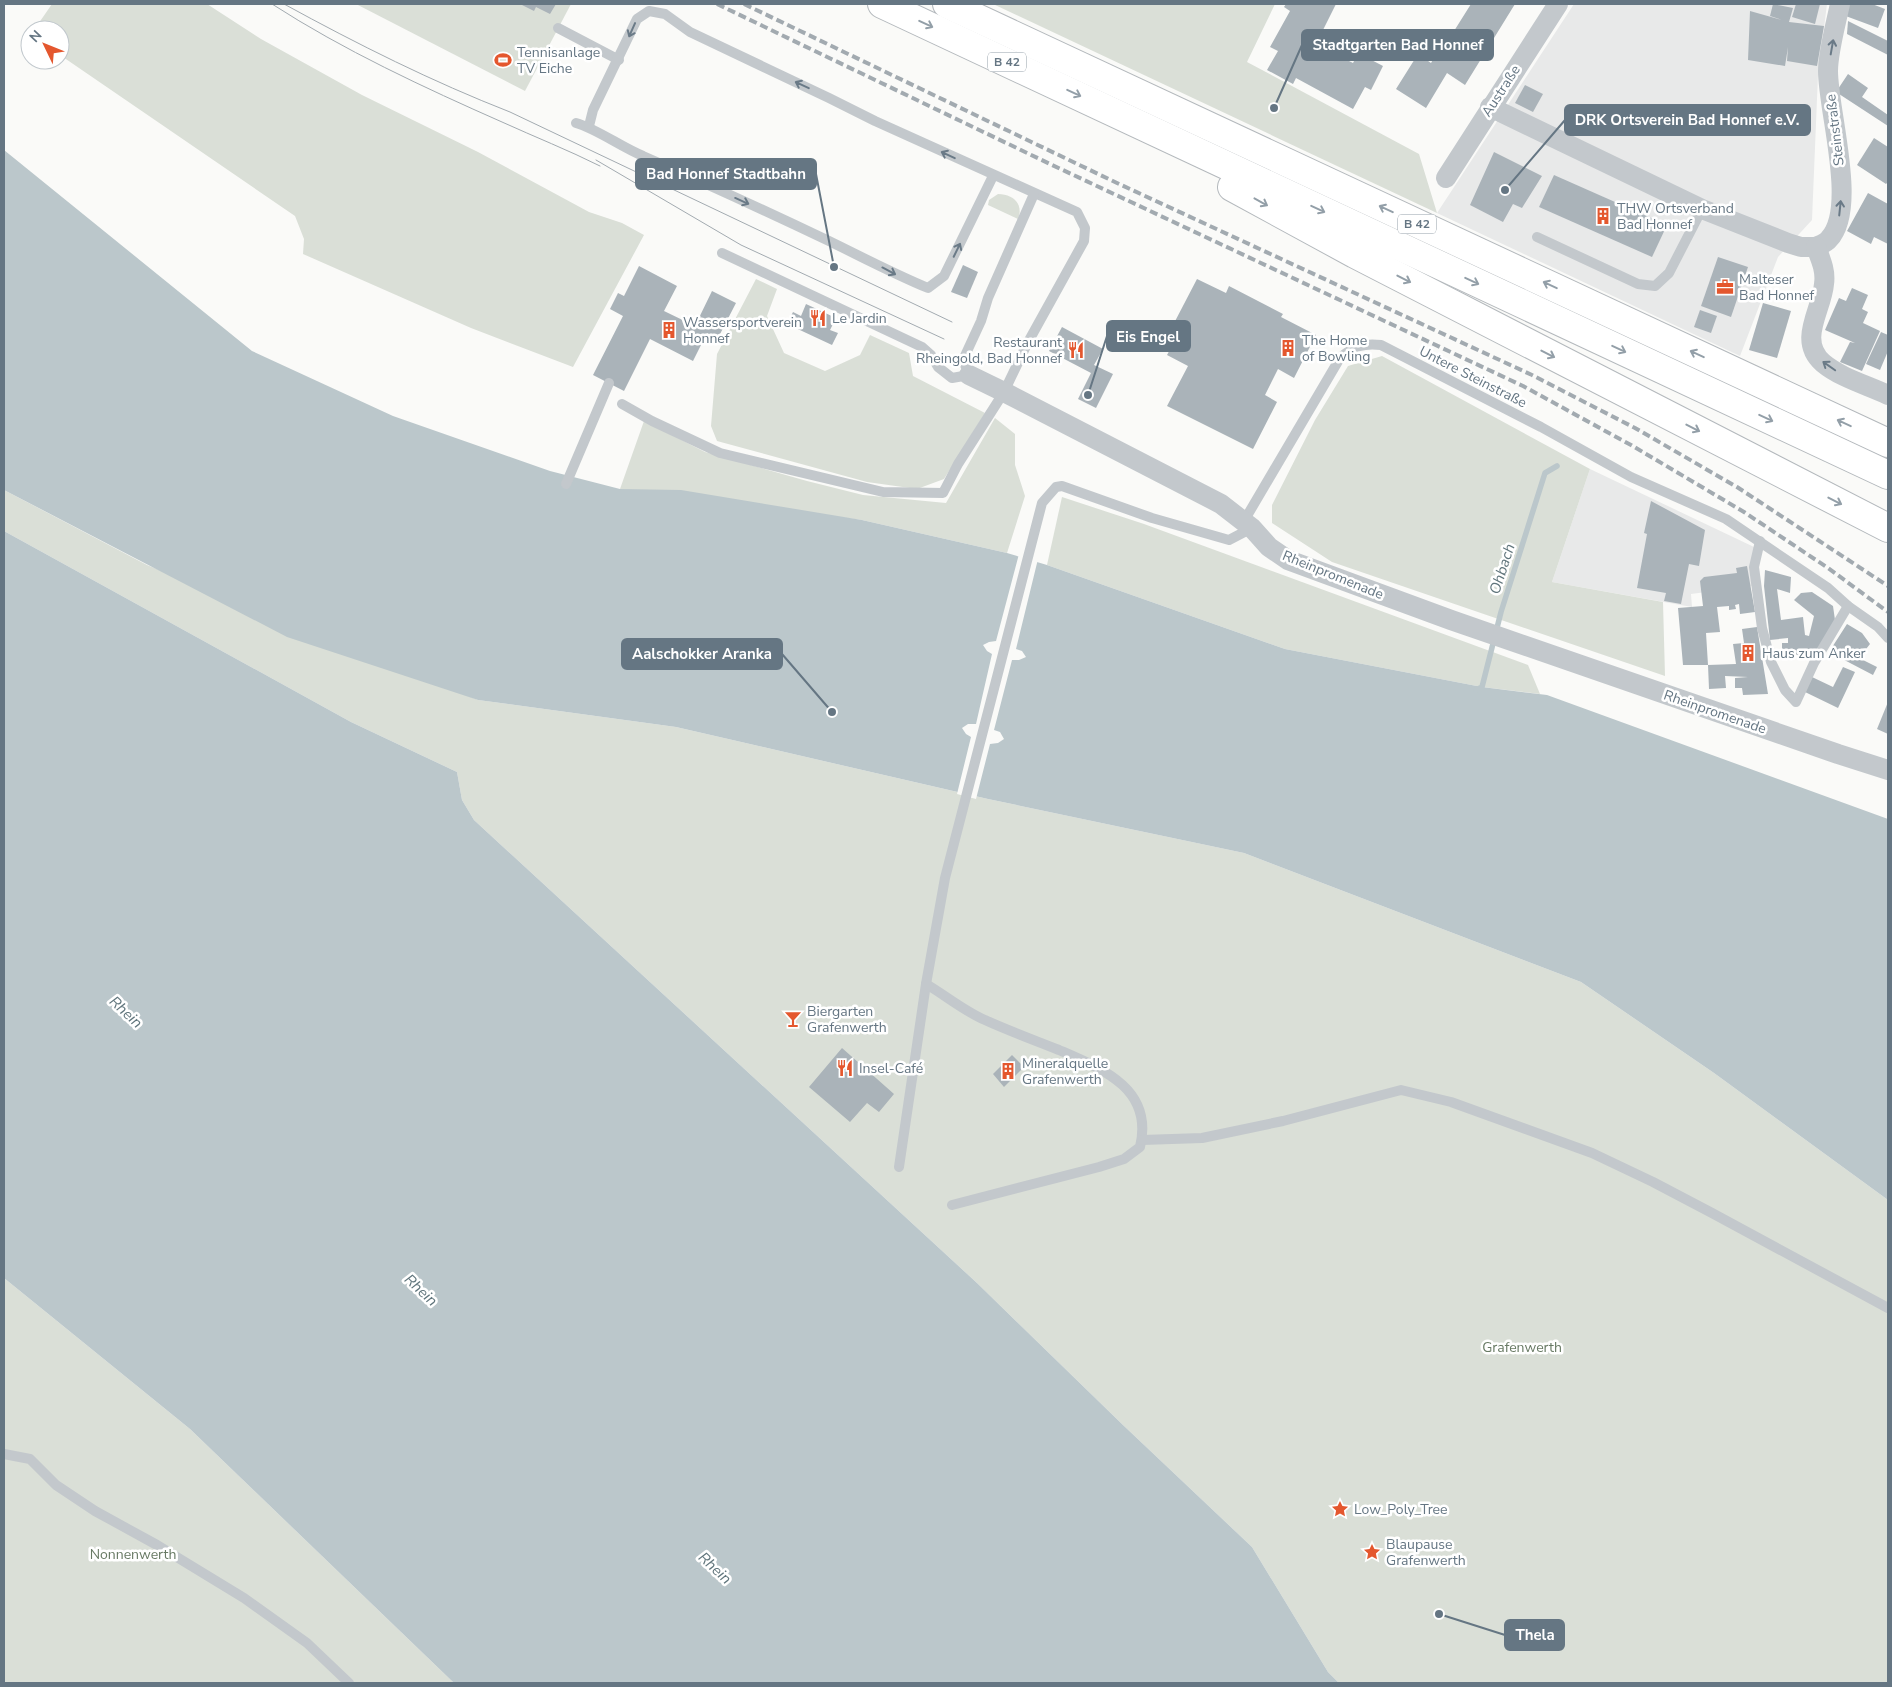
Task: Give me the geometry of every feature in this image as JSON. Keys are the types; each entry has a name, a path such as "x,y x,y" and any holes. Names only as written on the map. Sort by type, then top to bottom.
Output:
{"highway":[{"name":"B 42","path":"882,4 1888,475"},
{"name":"B 42","path":"947,4 1888,443"},
{"path":"1131,121 1164,150 1355,254 1888,528"}],"street":[{"name":"Austraße","path":"1446,178 1558,4"},
{"name":"Steinstraße","path":"1816,247 1829,240 1838,224 1841,208 1841,184 1828,71 1840,4"},
{"path":"1490,107 1702,209 1788,243 1801,247 1816,247 1824,268 1824,285 1811,330 1812,348 1822,362 1836,372 1888,395"},
{"name":"Rheinpromenade","path":"968,375 1222,504 1248,525 1269,547 1288,560 1450,620 1838,754 1886,767"}],"lane":[{"path":"589,126 593,110 619,60 637,19 649,11 665,14 690,32 993,176 1077,212 1085,228 1084,242 1027,344 1004,392 958,464 943,493 883,492 720,453 622,404"},
{"path":"558,28 619,60"},
{"path":"576,123 589,126 594,131 632,152 819,236 899,276 928,288 944,276 993,176"},
{"path":"968,375 963,360 981,322 988,298 1034,194"},
{"path":"1538,238 1638,284 1655,286 1669,273 1702,209"},
{"name":"Rheinpromenade","path":"722,253 922,347 931,355 938,367 952,378 968,375"},
{"name":"Untere Steinstraße","path":"1248,525 1340,358 1350,349 1367,343 1380,345 1541,427 1631,478 1726,520 1828,588 1848,606 1878,627 1888,638"},
{"path":"566,484 609,383"},
{"path":"899,1167 926,984 945,878 1042,503 1056,487 1062,486 1152,518 1229,540 1248,525"},
{"path":"1760,542 1754,567 1762,628 1771,662 1785,690 1796,702 1814,663 1848,606"},
{"path":"926,984 982,1019 1089,1063 1108,1073 1131,1093 1141,1112 1144,1133 1140,1147 1124,1159 952,1205"},
{"path":"1142,1140 1202,1138 1401,1090 1451,1102 1592,1154 1704,1208 1888,1308"},
{"path":"4,1454 30,1458 56,1485 96,1511 157,1545 244,1598 307,1643 349,1683"}],"shaded area":[{"path":"1574,4 1827,4 1818,75 1812,220 1778,257 1740,356 1437,213"},
{"path":"1590,469 1754,547 1760,585 1691,594 1692,607 1552,582"}],"green space":[{"path":"52,4 207,4 261,39 362,95 478,152 589,212 622,223 644,235 573,367 471,328 303,254 304,239 295,216 70,62 70,20 41,20"},
{"name":"Tennisanlage TV Eiche","path":"356,4 571,4 525,91"},
{"path":"993,4 1275,4 1247,62 1419,154 1437,213"},
{"path":"998,194 1003,194 1016,201 1020,209 1018,219 988,205 989,200"},
{"path":"756,279 777,289 767,316 784,353 825,371 860,355 870,335 909,353 913,376 985,413 944,479 917,489 867,482 717,441 711,426 717,354"},
{"path":"1382,356 1590,469 1552,582 1663,602 1665,676 1332,562 1272,523 1272,505 1315,420 1348,366"},
{"path":"995,418 1015,434 1015,465 1025,496 1007,553 862,520 620,489 644,421 705,452 807,481 863,495 946,503"},
{"name":"Grafenwerth","path":"4,490 147,565 478,700 676,727 988,799 1244,853 1581,982 1714,1073 1888,1200 1888,1683 1339,1683 1328,1672 1252,1547 977,1283 474,820 462,800 457,772 351,722 4,531"},
{"path":"1062,497 1144,524 1528,665 1540,694 1482,687 1285,649 1047,565"},
{"name":"Nonnenwerth","path":"4,1278 190,1429 454,1683 4,1683"}],"water":[{"path":"4,150 252,351 393,416 550,471 620,489 681,490 862,520 1007,553 1047,565 1285,649 1482,687 1547,695 1888,819 1888,1200 1714,1073 1581,982 1244,853 988,799 676,727 478,700 287,637 4,490"},
{"name":"Rhein","path":"4,531 351,722 457,772 462,800 474,820 977,1283 1252,1547 1328,1672 1339,1683 454,1683 190,1429 4,1278"}],"pier":[{"path":"1019,554 1038,559 1016,649 1022,651 1026,657 1012,660 994,730 1000,732 1004,739 998,743 990,744 976,799 957,794 971,737 962,728 968,724 976,724 992,654 983,645 996,641"}],"building":[{"path":"520,4 556,4 550,14 536,7 534,11"},
{"path":"1286,4 1336,4 1316,44 1329,52 1331,49 1348,58 1347,60 1353,63 1358,53 1383,66 1371,90 1365,87 1353,109 1296,78 1293,84 1267,70 1278,51 1270,47 1290,11 1284,7"},
{"path":"1471,4 1515,4 1465,85 1447,73 1426,108 1396,89 1418,54 1431,63 1446,37 1449,39"},
{"path":"1773,4 1793,8 1789,22 1824,26 1817,66 1787,61 1788,47 1785,66 1748,60 1750,11 1782,20 1770,16"},
{"path":"1796,4 1820,4 1815,24 1792,17"},
{"path":"1846,4 1872,4 1885,9 1878,28 1843,15"},
{"path":"1848,21 1888,41 1888,55 1847,34"},
{"path":"1848,74 1868,88 1862,97 1888,115 1888,126 1836,92"},
{"path":"1525,85 1543,94 1533,112 1515,103"},
{"path":"1874,138 1888,147 1888,182 1886,184 1857,165"},
{"path":"1494,152 1542,176 1522,208 1513,204 1503,222 1470,205"},
{"name":"THW Ortsverband Bad Honnef","path":"1554,175 1667,225 1652,257 1539,207"},
{"path":"1868,193 1888,204 1888,244 1874,237 1871,244 1847,231"},
{"name":"Malteser Bad Honnef","path":"1718,257 1748,267 1731,317 1701,306"},
{"path":"963,265 978,272 967,298 951,292"},
{"name":"Wassersportverein Honnef","path":"639,266 677,286 664,311 695,326 712,291 736,303 718,338 707,333 693,361 650,339 624,391 593,375 623,316 610,309 618,293 624,296"},
{"path":"1197,279 1226,293 1229,286 1283,314 1281,317 1316,335 1294,378 1278,369 1265,395 1277,402 1253,449 1167,406 1188,366 1167,355 1180,331 1172,327"},
{"path":"1852,288 1868,295 1862,309 1868,312 1863,323 1880,331 1862,371 1840,362 1850,342 1855,343 1825,330 1839,298 1846,301"},
{"path":"1763,303 1791,311 1777,358 1749,350"},
{"path":"806,304 836,318 830,330 838,333 832,345 787,324 793,312 801,316"},
{"path":"1700,310 1717,316 1711,333 1694,327"},
{"name":"Restaurant Rheingold, Bad Honnef","path":"1062,327 1103,349 1094,365 1113,374 1096,408 1078,399 1091,373 1049,351"},
{"path":"1881,332 1888,335 1888,351 1880,370 1866,364"},
{"path":"1651,501 1705,530 1699,566 1689,564 1681,604 1664,601 1666,593 1637,588 1647,534 1644,533"},
{"path":"1747,566 1755,612 1740,614 1739,604 1735,605 1736,609 1729,610 1729,606 1717,607 1720,632 1706,633 1708,665 1683,665 1678,608 1703,606 1700,581 1704,577 1737,573 1736,568"},
{"path":"1765,570 1791,577 1790,593 1777,589 1781,620 1803,617 1805,635 1809,636 1814,616 1794,600 1801,593 1812,592 1833,606 1835,620 1812,660 1782,650 1782,643 1788,643 1788,638 1770,640 1764,586"},
{"path":"1847,624 1862,633 1870,644 1859,658 1877,667 1873,675 1829,652"},
{"path":"1757,627 1768,694 1743,695 1742,688 1735,688 1735,678 1748,677 1725,676 1726,688 1709,689 1708,665 1736,664 1733,644 1744,643 1742,629"},
{"path":"1843,667 1855,672 1838,708 1805,692 1812,677 1833,687"},
{"path":"1888,702 1888,734 1877,729"},
{"name":"Insel-Café","path":"842,1048 894,1094 879,1112 867,1103 850,1122 809,1087"},
{"name":"Mineralquelle Grafenwerth","path":"1012,1055 1024,1067 1004,1087 993,1074"}],"waterway":[{"name":"Ohbach","path":"1476,690 1482,687 1501,612 1545,473 1557,466"}],"tram line":[{"path":"272,4 327,37 385,68 600,166"},
{"path":"284,4 396,62 510,112 952,322"},
{"path":"596,160 741,245 944,339"}],"railway":[{"path":"717,4 1050,164 1523,386 1631,445 1744,512 1828,568 1888,612"},
{"path":"744,4 1117,183 1532,375 1635,428 1737,487 1888,586"}],"place":[{"name":"Tennisanlage TV Eiche","path":"503,60"},
{"name":"Stadtgarten Bad Honnef","path":"1274,108"},
{"name":"DRK Ortsverein Bad Honnef e.V.","path":"1505,190"},
{"name":"THW Ortsverband Bad Honnef","path":"1603,216"},
{"name":"Bad Honnef Stadtbahn","path":"834,267"},
{"name":"Malteser Bad Honnef","path":"1725,287"},
{"name":"Le Jardin","path":"818,318"},
{"name":"Wassersportverein Honnef","path":"669,330"},
{"name":"The Home of Bowling","path":"1288,348"},
{"name":"Restaurant Rheingold, Bad Honnef","path":"1076,350"},
{"name":"Eis Engel","path":"1088,395"},
{"name":"Haus zum Anker","path":"1748,653"},
{"name":"Aalschokker Aranka","path":"832,712"},
{"name":"Biergarten Grafenwerth","path":"793,1019"},
{"name":"Insel-Café","path":"845,1068"},
{"name":"Mineralquelle Grafenwerth","path":"1008,1071"},
{"name":"Low_Poly_Tree","path":"1340,1509"},
{"name":"Blaupause Grafenwerth","path":"1372,1552"},
{"name":"Thela","path":"1439,1614"}]}
